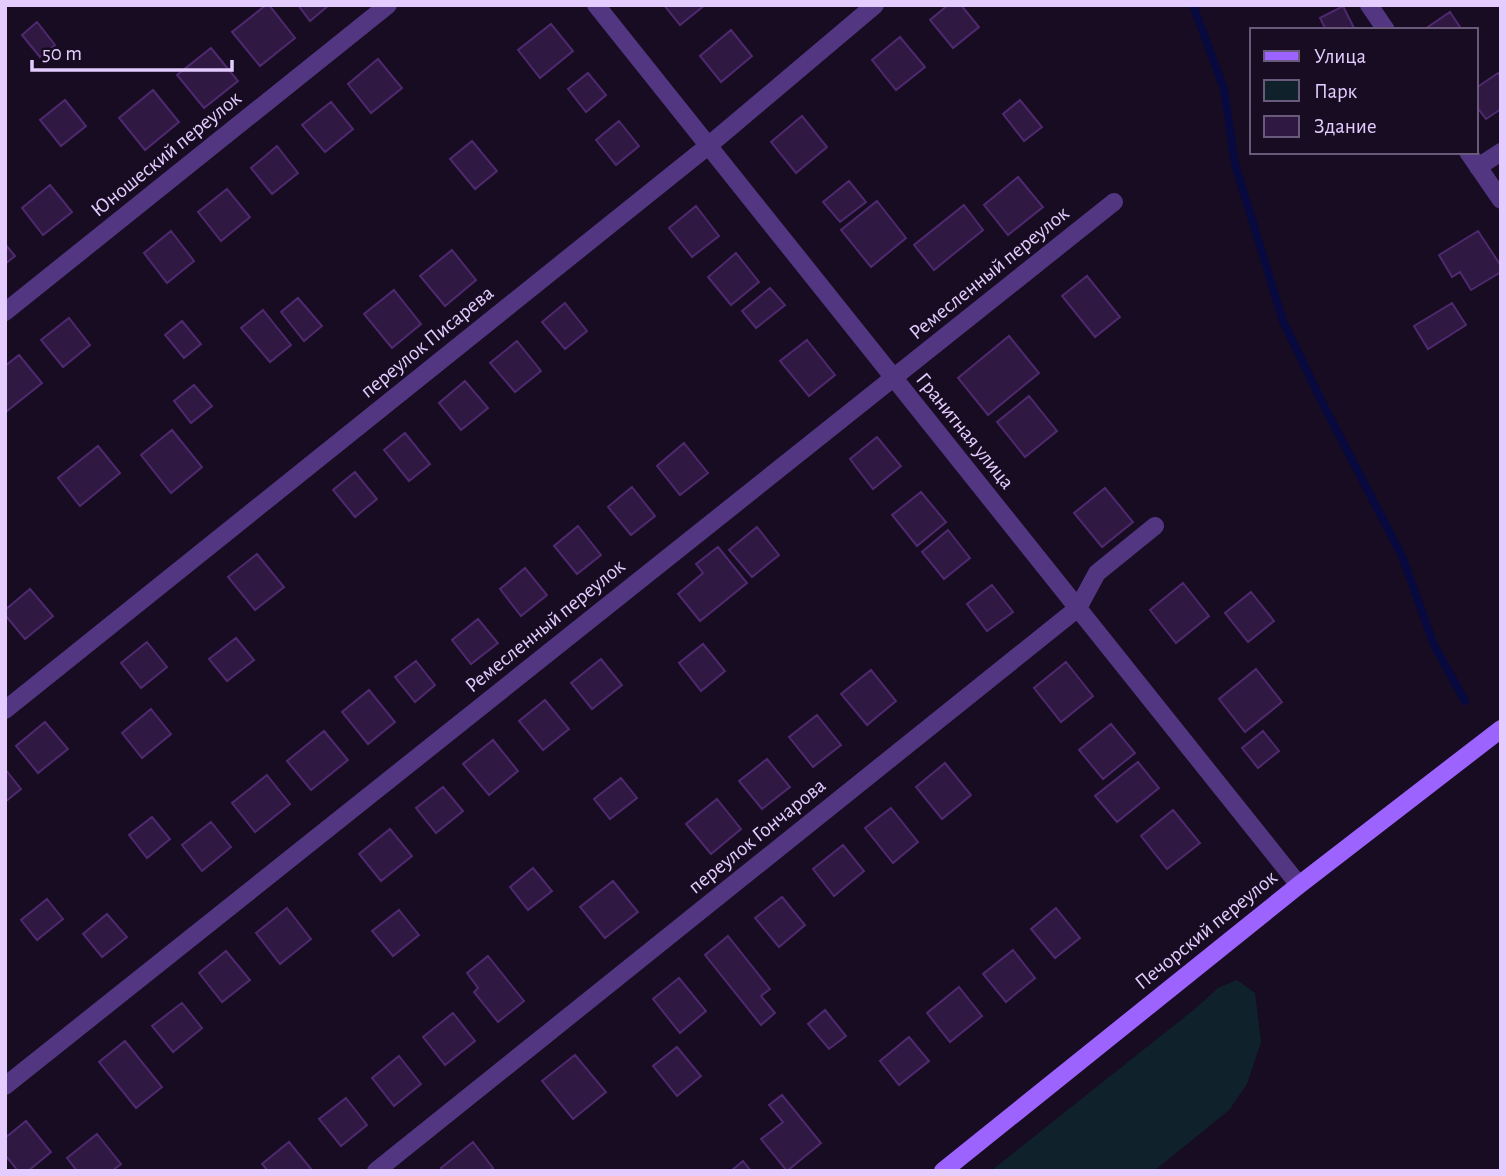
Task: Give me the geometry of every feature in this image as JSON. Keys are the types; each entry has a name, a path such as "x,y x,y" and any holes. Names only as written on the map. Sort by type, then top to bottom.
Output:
{"street":[{"name":"Юношеский переулок","path":"5,312 388,5"},
{"name":"Гранитная улица","path":"596,5 1298,885"},
{"name":"переулок Писарева","path":"5,710 708,145 875,5"},
{"path":"1369,5 1385,28"},
{"path":"1501,152 1473,160 1501,201"},
{"name":"Ремесленный переулок","path":"5,1086 1114,202"},
{"name":"переулок Гончарова","path":"376,1171 1078,608 1097,573 1155,526"},
{"name":"Печорский переулок","path":"943,1171 1298,885 1501,729"}],"green space":[{"path":"1237,980 1255,993 1261,1042 1247,1084 1229,1110 1154,1171 991,1171 1218,988"}],"building":[{"path":"269,5 295,38 260,66 232,32"},
{"path":"298,5 329,5 310,21"},
{"path":"664,5 705,5 680,25"},
{"path":"948,5 961,5 979,27 953,48 930,20"},
{"path":"1343,6 1354,28 1325,28 1320,18"},
{"path":"1450,12 1461,28 1426,28"},
{"path":"37,22 55,45 40,57 22,35"},
{"path":"551,24 573,51 540,78 518,50"},
{"path":"731,30 752,56 721,82 700,56"},
{"path":"900,37 925,67 896,90 872,60"},
{"path":"211,48 238,81 204,108 177,75"},
{"path":"378,59 402,88 371,113 348,84"},
{"path":"588,73 606,95 586,112 568,89"},
{"path":"1498,73 1501,77 1501,109 1486,119 1478,109 1478,87"},
{"path":"153,90 179,122 145,150 119,118"},
{"path":"65,100 86,126 61,146 40,120"},
{"path":"1020,100 1042,127 1024,141 1003,114"},
{"path":"331,102 353,129 325,152 302,125"},
{"path":"802,116 827,147 796,173 771,142"},
{"path":"619,121 639,146 616,165 596,140"},
{"path":"472,141 497,171 475,189 450,159"},
{"path":"277,146 298,173 272,194 251,168"},
{"path":"1018,177 1043,207 1008,235 984,205"},
{"path":"849,181 866,202 840,222 823,202"},
{"path":"50,185 72,212 43,235 22,208"},
{"path":"227,189 250,217 221,241 198,212"},
{"path":"877,201 906,238 871,267 841,230"},
{"path":"964,205 983,230 934,270 914,245"},
{"path":"696,206 719,236 692,257 669,228"},
{"path":"171,231 194,261 167,283 144,253"},
{"path":"1478,231 1501,266 1501,272 1471,290 1460,272 1452,277 1439,255"},
{"path":"5,244 15,256 5,264"},
{"path":"452,250 476,280 445,306 420,276"},
{"path":"736,253 759,282 731,305 708,277"},
{"path":"1087,276 1120,317 1095,337 1062,296"},
{"path":"770,288 785,305 756,328 742,311"},
{"path":"394,290 421,324 392,348 364,314"},
{"path":"298,298 322,326 304,341 281,312"},
{"path":"565,303 587,331 565,349 542,322"},
{"path":"1452,303 1466,325 1428,349 1414,326"},
{"path":"263,310 291,345 270,362 241,328"},
{"path":"69,318 90,345 63,367 41,340"},
{"path":"182,321 201,344 184,358 165,335"},
{"path":"1009,336 1039,373 988,415 958,378"},
{"path":"807,340 835,375 809,396 780,361"},
{"path":"517,341 541,371 515,392 490,363"},
{"path":"19,355 42,383 7,411 5,366"},
{"path":"465,381 488,408 461,430 439,403"},
{"path":"194,385 212,406 191,423 174,401"},
{"path":"1029,396 1057,431 1025,457 997,422"},
{"path":"172,430 202,467 171,493 141,455"},
{"path":"405,433 430,464 409,481 384,450"},
{"path":"877,437 901,466 873,489 850,459"},
{"path":"684,443 708,473 680,495 657,466"},
{"path":"98,446 120,473 80,506 58,478"},
{"path":"355,472 377,499 355,517 333,490"},
{"path":"632,487 655,516 631,535 608,507"},
{"path":"1105,488 1133,522 1102,547 1074,513"},
{"path":"921,492 946,522 917,546 892,515"},
{"path":"578,526 601,555 577,574 554,546"},
{"path":"757,527 779,555 752,577 729,550"},
{"path":"948,530 970,558 944,579 922,552"},
{"path":"718,547 747,583 700,621 678,594 703,573 696,564"},
{"path":"257,554 284,587 255,610 228,577"},
{"path":"525,568 547,595 521,616 500,589"},
{"path":"1183,583 1209,616 1176,643 1150,610"},
{"path":"992,585 1013,612 987,631 967,604"},
{"path":"30,589 53,616 25,639 5,615 5,610"},
{"path":"1251,592 1274,621 1248,642 1225,613"},
{"path":"478,619 498,643 471,664 452,640"},
{"path":"236,638 254,660 227,681 209,659"},
{"path":"147,642 167,667 141,688 121,663"},
{"path":"703,644 725,671 701,691 679,663"},
{"path":"601,659 622,685 592,709 571,683"},
{"path":"416,661 435,685 415,702 395,677"},
{"path":"1066,662 1093,696 1061,722 1034,688"},
{"path":"1256,669 1282,702 1245,732 1219,699"},
{"path":"871,670 896,701 867,725 841,694"},
{"path":"369,690 395,722 368,744 342,712"},
{"path":"545,700 569,729 543,750 519,721"},
{"path":"151,709 171,734 142,758 122,733"},
{"path":"817,715 841,745 813,767 789,737"},
{"path":"45,722 68,749 38,773 16,746"},
{"path":"1111,724 1135,753 1103,779 1079,750"},
{"path":"324,731 348,760 311,790 287,761"},
{"path":"1263,731 1279,751 1258,768 1242,748"},
{"path":"493,740 518,771 489,795 463,764"},
{"path":"767,759 790,787 762,809 739,781"},
{"path":"1138,762 1159,788 1117,822 1095,796"},
{"path":"945,763 971,795 942,819 916,787"},
{"path":"5,769 21,789 5,802"},
{"path":"267,775 290,804 255,832 232,803"},
{"path":"621,778 637,798 610,819 594,799"},
{"path":"443,787 463,811 436,833 416,808"},
{"path":"717,799 741,829 711,854 686,824"},
{"path":"891,808 918,842 893,863 865,828"},
{"path":"1173,810 1200,843 1167,869 1141,836"},
{"path":"152,817 170,839 147,858 129,835"},
{"path":"211,822 231,847 202,871 182,845"},
{"path":"390,829 412,856 381,881 359,854"},
{"path":"843,845 864,871 834,896 813,869"},
{"path":"533,868 552,891 528,910 510,887"},
{"path":"613,881 638,912 605,938 580,907"},
{"path":"782,897 805,925 779,947 755,918"},
{"path":"47,899 63,919 37,940 21,920"},
{"path":"287,908 311,939 280,964 256,933"},
{"path":"1056,908 1080,938 1055,958 1031,929"},
{"path":"399,910 419,935 393,956 372,931"},
{"path":"107,914 127,937 102,957 83,934"},
{"path":"728,936 770,989 761,996 775,1013 761,1025 705,955"},
{"path":"1013,950 1035,978 1006,1002 983,974"},
{"path":"226,951 250,980 222,1002 199,973"},
{"path":"488,956 524,1001 498,1022 474,992 478,988 467,973"},
{"path":"679,978 706,1011 680,1033 653,999"},
{"path":"959,987 982,1016 950,1042 927,1013"},
{"path":"182,1003 202,1028 173,1052 152,1026"},
{"path":"825,1010 846,1036 829,1049 808,1024"},
{"path":"453,1013 475,1041 445,1065 423,1037"},
{"path":"909,1037 929,1061 899,1085 880,1061"},
{"path":"125,1041 162,1087 136,1108 99,1062"},
{"path":"677,1047 701,1076 677,1096 653,1066"},
{"path":"575,1055 606,1092 573,1119 542,1081"},
{"path":"399,1056 421,1084 394,1106 372,1078"},
{"path":"782,1095 821,1143 787,1171 761,1139 783,1122 769,1105"},
{"path":"346,1098 367,1125 341,1146 319,1119"},
{"path":"26,1121 51,1152 28,1171 18,1171 5,1155 5,1138"},
{"path":"97,1134 121,1164 112,1171 77,1171 67,1158"},
{"path":"289,1142 312,1171 268,1171 262,1164"},
{"path":"473,1142 493,1168 489,1171 443,1171 441,1168"},
{"path":"743,1161 751,1171 731,1171"}],"waterway":[{"path":"1193,5 1224,89 1235,164 1283,321 1402,556 1434,645 1465,701"}]}
